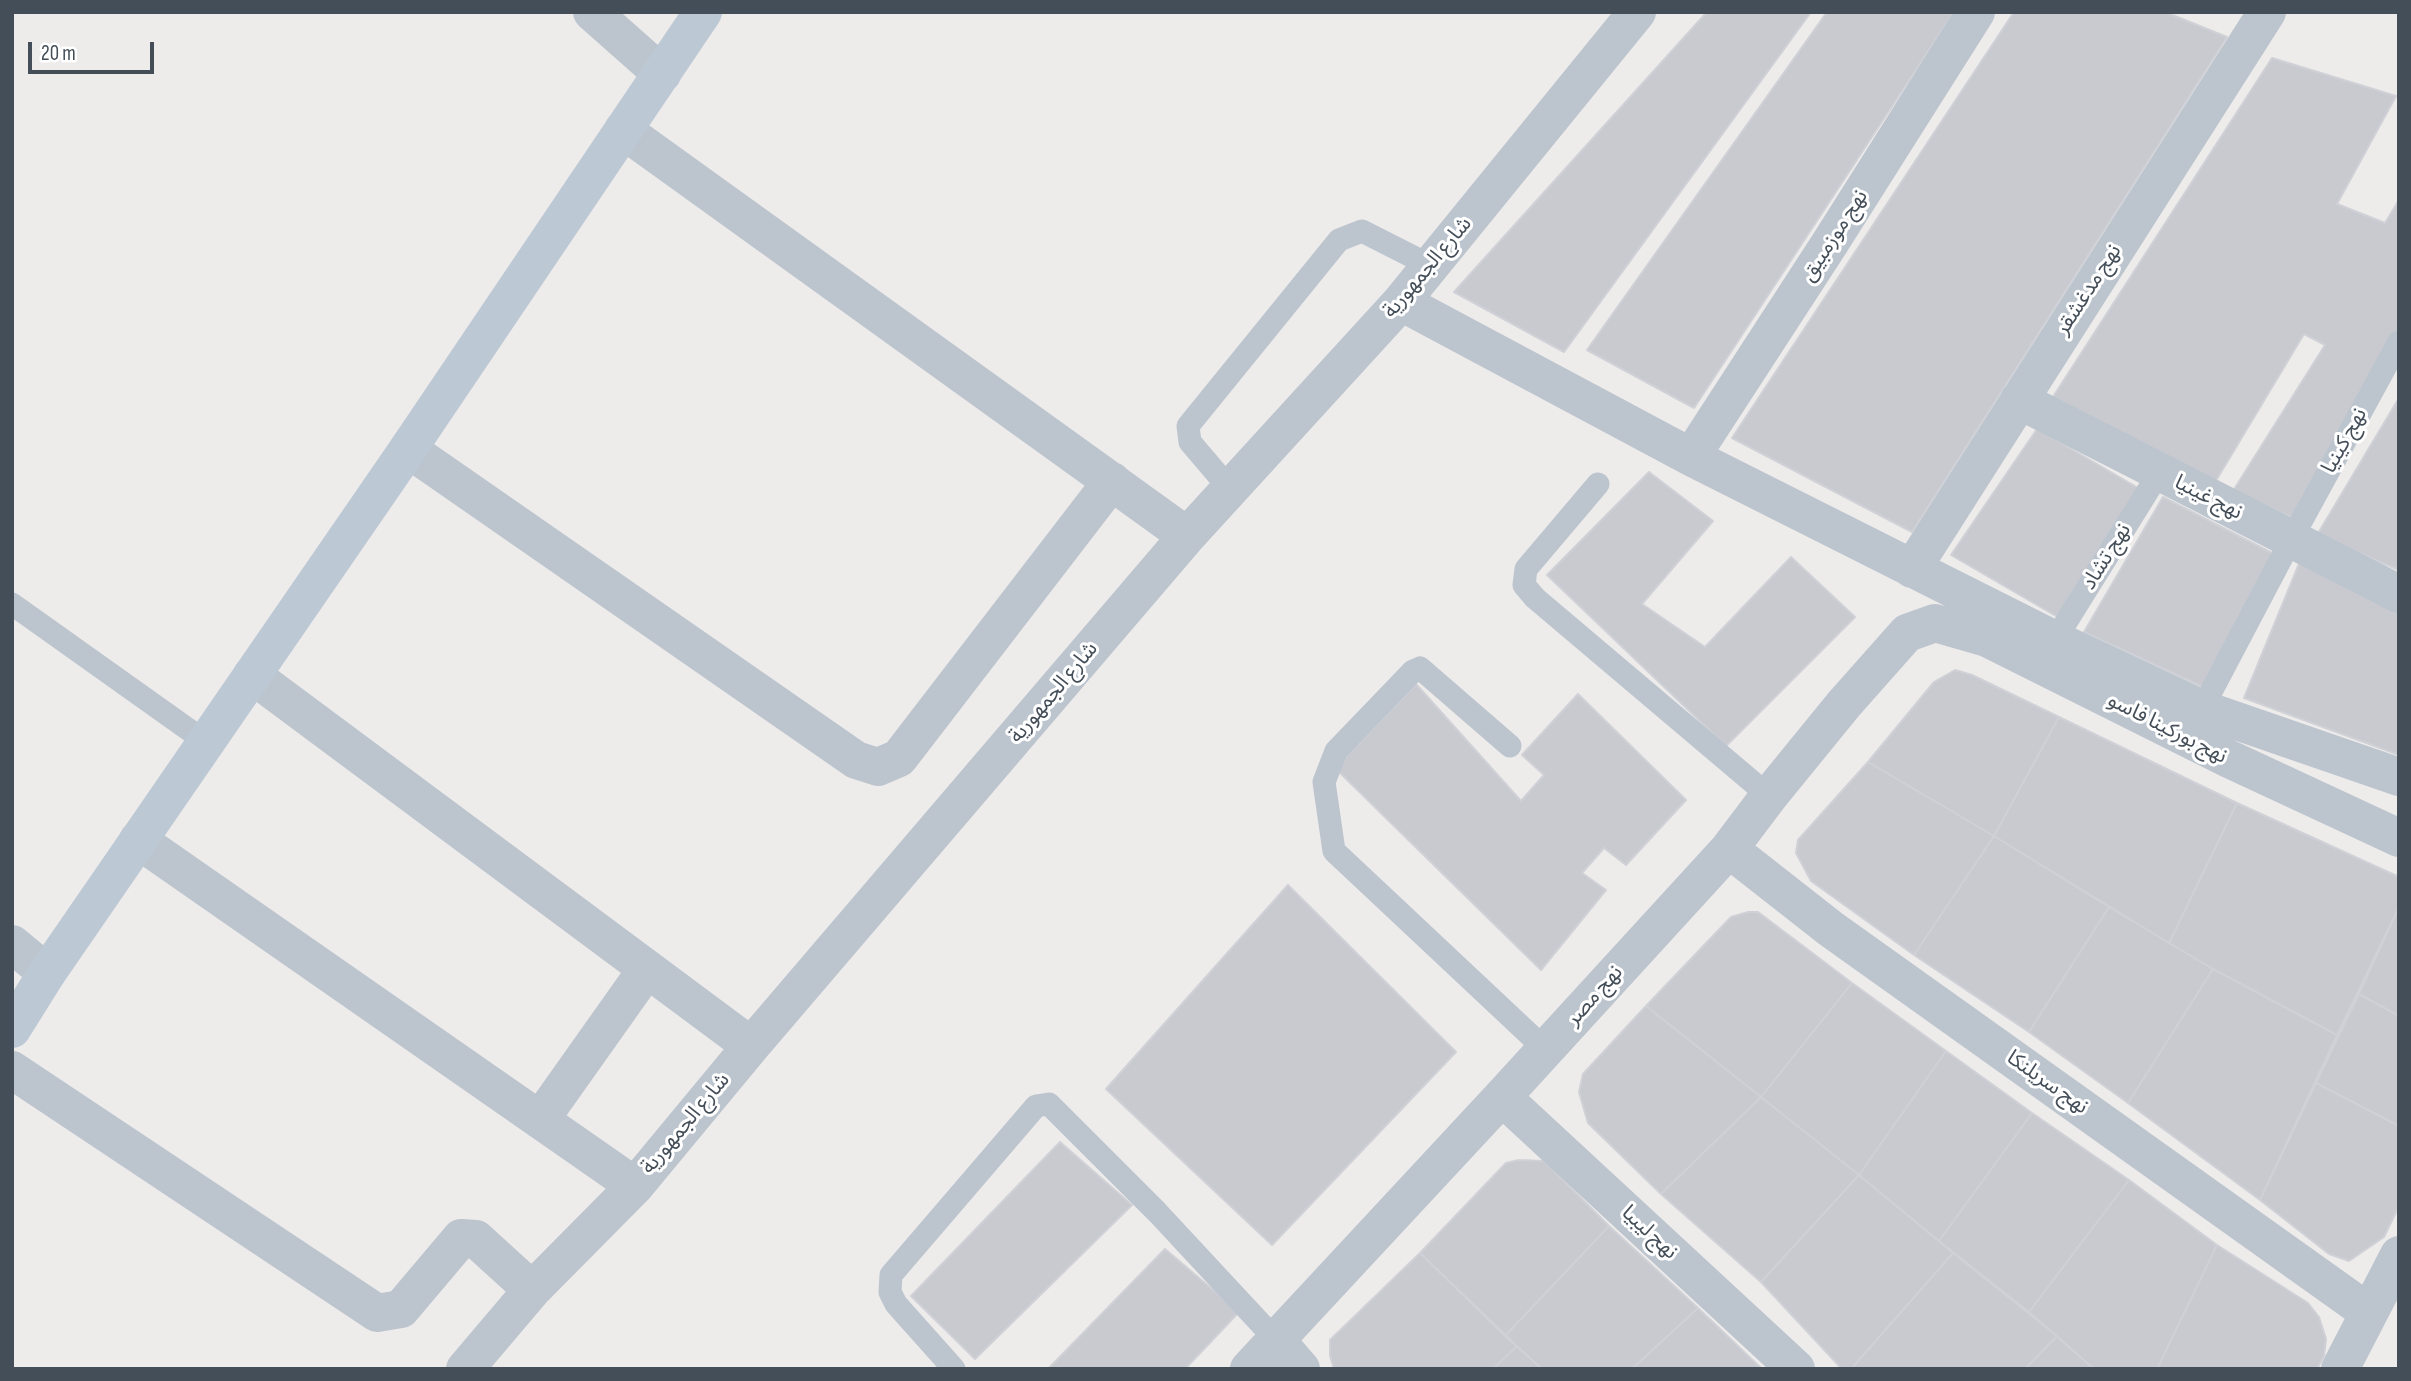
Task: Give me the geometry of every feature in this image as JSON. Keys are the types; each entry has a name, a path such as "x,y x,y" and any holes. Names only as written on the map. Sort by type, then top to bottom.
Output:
{"street":[{"path":"592,12 662,74"},
{"path":"12,1030 47,973 408,449 703,12"},
{"name":"شارع الجمهورية","path":"466,1369 532,1290 635,1186 751,1046 1187,536 1401,302 1637,12"},
{"name":"نهج موزمبيق","path":"1690,457 1976,12"},
{"name":"نهج مدغشقر","path":"1912,569 2267,12"},
{"path":"623,130 1187,536"},
{"path":"1401,302 1690,457 2055,640 2202,709 2399,777"},
{"name":"نهج غينيا","path":"2019,400 2399,594"},
{"path":"408,449 856,760 878,767 900,758 1112,481"},
{"name":"نهج مصر","path":"1249,1369 1729,849 1769,796 1888,653 1908,633 1935,623"},
{"name":"نهج بوركينا فاسو","path":"1935,623 1987,638 2227,758 2399,838"},
{"path":"251,675 751,1046"},
{"path":"138,840 635,1186"},
{"name":"نهج سريلنكا","path":"1729,849 1830,929 2368,1312"},
{"path":"12,944 47,973"},
{"path":"540,1120 647,969"},
{"path":"12,1070 377,1313 401,1309 460,1238 477,1239 532,1290"},
{"name":"نهج ليبيا","path":"1502,1097 1796,1369"},
{"path":"2340,1369 2399,1255"},
{"path":"1276,1340 1301,1369"}],"lane":[{"path":"1230,489 1190,442 1188,426 1339,240 1362,231 1431,266"},
{"name":"نهج كينيا","path":"2202,709 2399,342"},
{"name":"نهج تشاد","path":"2055,640 2159,473"},
{"path":"1598,484 1526,569 1524,585 1546,607 1769,796"},
{"path":"12,604 206,742"},
{"path":"1510,746 1420,668 1413,671 1336,751 1324,782 1334,851 1546,1050"},
{"path":"954,1369 896,1304 890,1292 891,1275 1036,1106 1049,1104 1157,1212 1276,1340"}],"building":[{"path":"1707,12 1811,12 1564,352 1454,292"},
{"path":"1827,12 1954,12 1694,408 1587,350"},
{"path":"2014,12 2165,12 2227,37 1912,532 1732,438"},
{"path":"2272,58 2396,96 2337,204 2385,223 2399,200 2399,328 2295,519 2233,491 2325,345 2304,334 2214,484 2049,403"},
{"path":"2399,398 2399,570 2317,535"},
{"path":"2037,429 2145,492 2061,619 1951,555"},
{"path":"1649,472 1713,521 1642,604 1705,647 1791,557 1855,617 1726,746 1547,575"},
{"path":"2163,497 2278,556 2205,688 2084,632"},
{"path":"2301,559 2399,609 2399,755 2244,698"},
{"path":"1955,670 1972,675 2059,717 1994,836 1868,762 1934,682"},
{"path":"1416,684 1521,801 1544,775 1522,755 1578,694 1686,800 1626,865 1604,848 1582,873 1606,890 1541,970 1335,768"},
{"path":"2059,717 2237,803 2169,943 1994,836"},
{"path":"1868,762 1994,836 1914,955 1811,881 1796,853 1798,840"},
{"path":"2237,803 2399,877 2399,907 2337,1035 2169,943"},
{"path":"1994,836 2109,907 2029,1032 1914,955"},
{"path":"1288,885 1456,1052 1272,1245 1106,1089"},
{"path":"2109,907 2213,969 2128,1103 2029,1032"},
{"path":"2399,907 2399,1016 2359,994"},
{"path":"1758,912 1852,983 1761,1097 1646,1006 1731,917"},
{"path":"2213,969 2337,1035 2260,1200 2128,1103"},
{"path":"1852,983 1946,1051 1859,1175 1761,1097"},
{"path":"2359,994 2399,1016 2399,1126 2316,1083"},
{"path":"1646,1006 1761,1097 1661,1194 1588,1123 1579,1092 1583,1074"},
{"path":"1946,1051 2032,1113 1939,1241 1859,1175"},
{"path":"2316,1083 2399,1126 2399,1206 2384,1237 2349,1261 2329,1254 2260,1200"},
{"path":"1761,1097 1859,1175 1761,1282 1661,1194"},
{"path":"2032,1113 2129,1180 2029,1312 1939,1241"},
{"path":"1060,1142 1132,1205 975,1359 911,1296"},
{"path":"1519,1160 1544,1161 1609,1226 1505,1336 1420,1253 1506,1163"},
{"path":"1859,1175 1953,1253 1851,1369 1842,1369 1761,1282"},
{"path":"2129,1180 2217,1245 2157,1369 2094,1369 2029,1312"},
{"path":"1609,1226 1698,1308 1632,1369 1542,1369 1505,1336"},
{"path":"2217,1245 2308,1303 2319,1317 2326,1339 2324,1356 2317,1369 2157,1369"},
{"path":"1165,1249 1239,1312 1185,1369 1048,1369"},
{"path":"1420,1253 1517,1346 1493,1369 1334,1369 1330,1356 1330,1340"},
{"path":"1953,1253 2057,1336 2025,1369 1851,1369"},
{"path":"1698,1308 1762,1369 1632,1369"},
{"path":"2057,1336 2094,1369 2025,1369"},
{"path":"1517,1346 1542,1369 1493,1369"}]}
